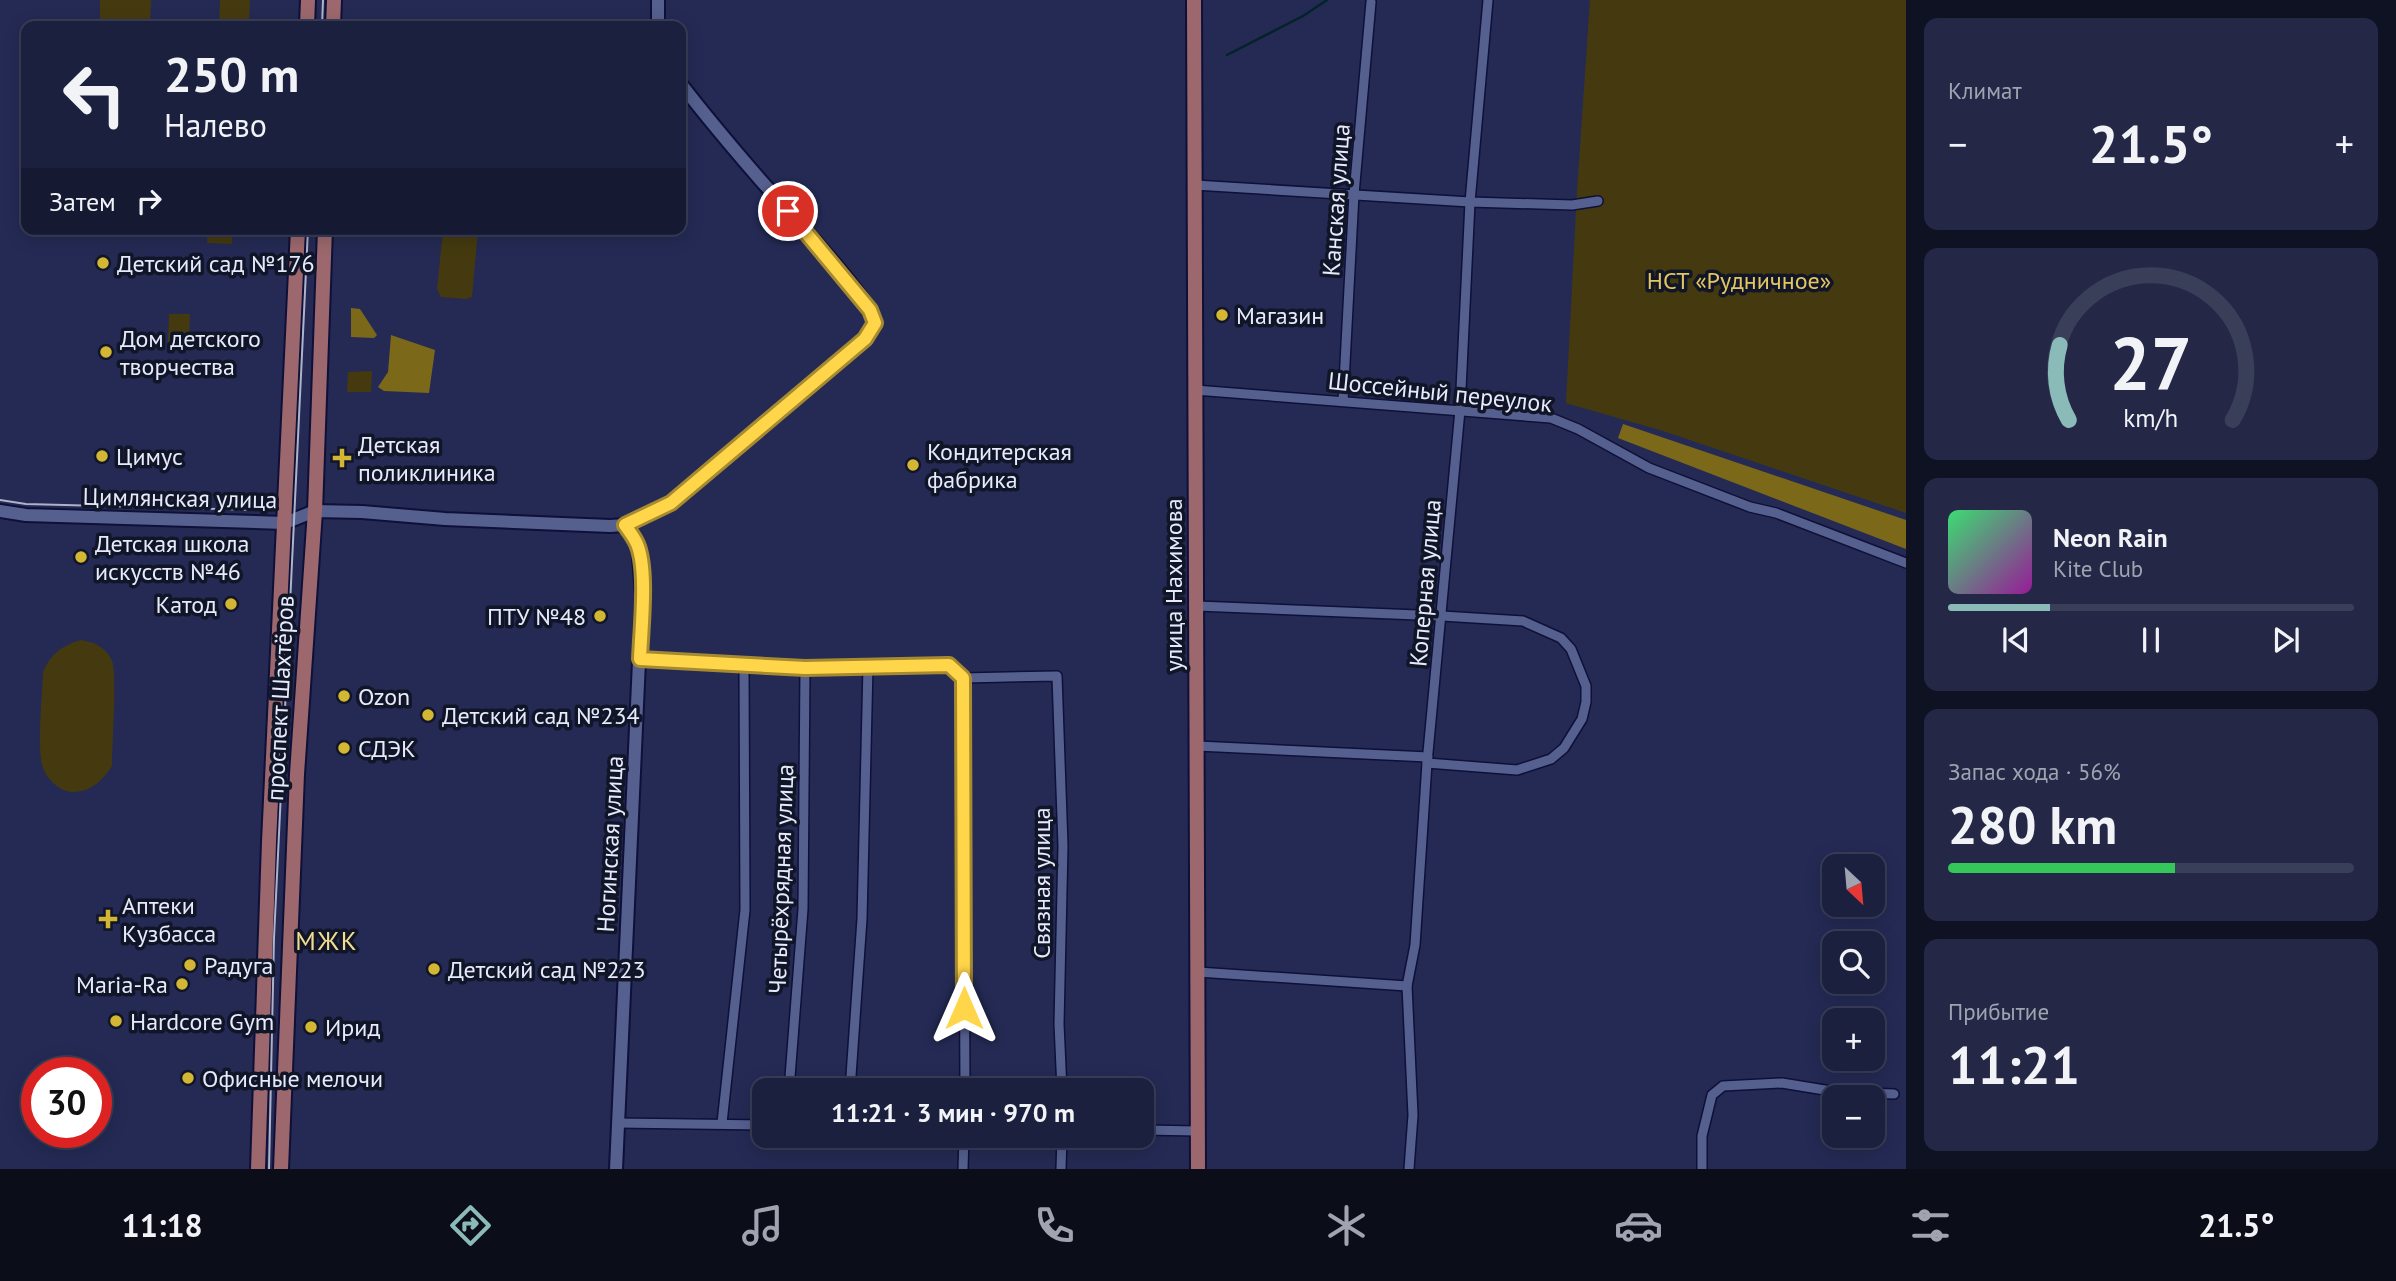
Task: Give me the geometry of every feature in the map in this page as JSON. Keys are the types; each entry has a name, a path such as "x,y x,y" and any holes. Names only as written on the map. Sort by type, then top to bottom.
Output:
{"main road":[{"path":"307,21 308,0"},
{"path":"333,21 334,0"},
{"name":"улица Нахимова","path":"1194,0 1198,1169"},
{"name":"проспект Шахтёров","path":"258,1169 269,842 298,235"},
{"name":"проспект Шахтёров","path":"281,1169 298,760 315,511 325,235"}],"street":[{"path":"658,0 658,21"},
{"name":"Коперная улица","path":"1409,1169 1413,1115 1407,986 1415,945 1427,760 1460,410 1470,202 1488,0"},
{"name":"Канская улица","path":"1343,401 1354,194 1371,2"},
{"name":"Цимлянская улица","path":"0,512 285,523 315,511 444,519 625,525 655,513 689,490 865,339 875,323 870,310 838,270 686,89"},
{"path":"1195,185 1470,202 1572,205 1598,201"},
{"name":"Шоссейный переулок","path":"1195,390 1550,418 1578,429 1649,468 1906,563"},
{"name":"Ногинская улица","path":"616,1169 642,595 638,545 625,525"},
{"path":"1197,606 1523,621 1561,638 1571,649 1586,686 1582,719 1564,748 1551,759 1517,770 1427,760 1197,746"},
{"path":"640,659 805,668 949,665 963,678 965,1078"},
{"path":"722,1124 745,910 744,664"},
{"path":"851,1078 862,919 869,666"},
{"name":"Четырёхрядная улица","path":"790,1078 803,909 805,668"},
{"name":"Связная улица","path":"963,678 1057,676 1063,846 1059,1024 1061,1078"},
{"path":"1198,972 1407,986"},
{"path":"1702,1169 1702,1136 1712,1095 1723,1086 1782,1083 1837,1092 1894,1094"},
{"path":"617,1123 752,1125"},
{"path":"1154,1130 1198,1130"},
{"path":"963,1169 964,1148"},
{"path":"1061,1169 1062,1148"}],"green space":[{"path":"100,0 151,0 150,21 100,21"},
{"path":"220,0 250,0 249,21 219,21"},
{"name":"НСТ «Рудничное»","path":"1590,0 1906,0 1906,513 1663,431 1566,403"},
{"path":"208,235 232,235 232,244 207,243"},
{"path":"442,235 477,235 472,297 441,297 437,289"},
{"path":"169,314 190,314 189,343 168,343"},
{"path":"372,371 371,392 347,392 348,372"},
{"path":"81,640 99,646 112,661 112,766 96,784 73,792 56,786 45,772 40,749 40,716 43,672 46,666 58,652"}],"shaded area":[{"path":"351,308 360,309 377,335 374,338 351,337"},
{"path":"391,335 435,350 429,393 384,391 378,387 388,372"},
{"path":"1623,424 1906,520 1906,549 1618,438"}],"waterway":[{"path":"1227,55 1303,16 1327,0"}],"tram line":[{"path":"322,21 323,0"},
{"path":"269,1169 274,938 308,235"},
{"path":"0,500 26,504 259,510"}],"place":[{"name":"Детский сад №176","path":"103,263"},
{"name":"Магазин","path":"1222,315"},
{"name":"Дом детского творчества","path":"106,352"},
{"name":"Цимус","path":"102,456"},
{"name":"Детская поликлиника","path":"342,458"},
{"name":"Кондитерская фабрика","path":"913,465"},
{"name":"Детская школа искусств №46","path":"81,557"},
{"name":"Катод","path":"231,604"},
{"name":"ПТУ №48","path":"600,616"},
{"name":"Ozon","path":"344,696"},
{"name":"Детский сад №234","path":"428,715"},
{"name":"СДЭК","path":"344,748"},
{"name":"Аптеки Кузбасса","path":"108,919"},
{"name":"Радуга","path":"190,965"},
{"name":"Детский сад №223","path":"434,969"},
{"name":"Maria-Ra","path":"182,984"},
{"name":"Hardcore Gym","path":"116,1021"},
{"name":"Ирид","path":"311,1027"},
{"name":"Офисные мелочи","path":"188,1078"}],"district":[{"name":"МЖК","path":"327,940"}],"route":[{"path":"788,211 870,310 875,323 865,339 689,490 655,513 625,525 638,545 640,558 640,659 805,668 949,665 963,678 964,1008"}]}
